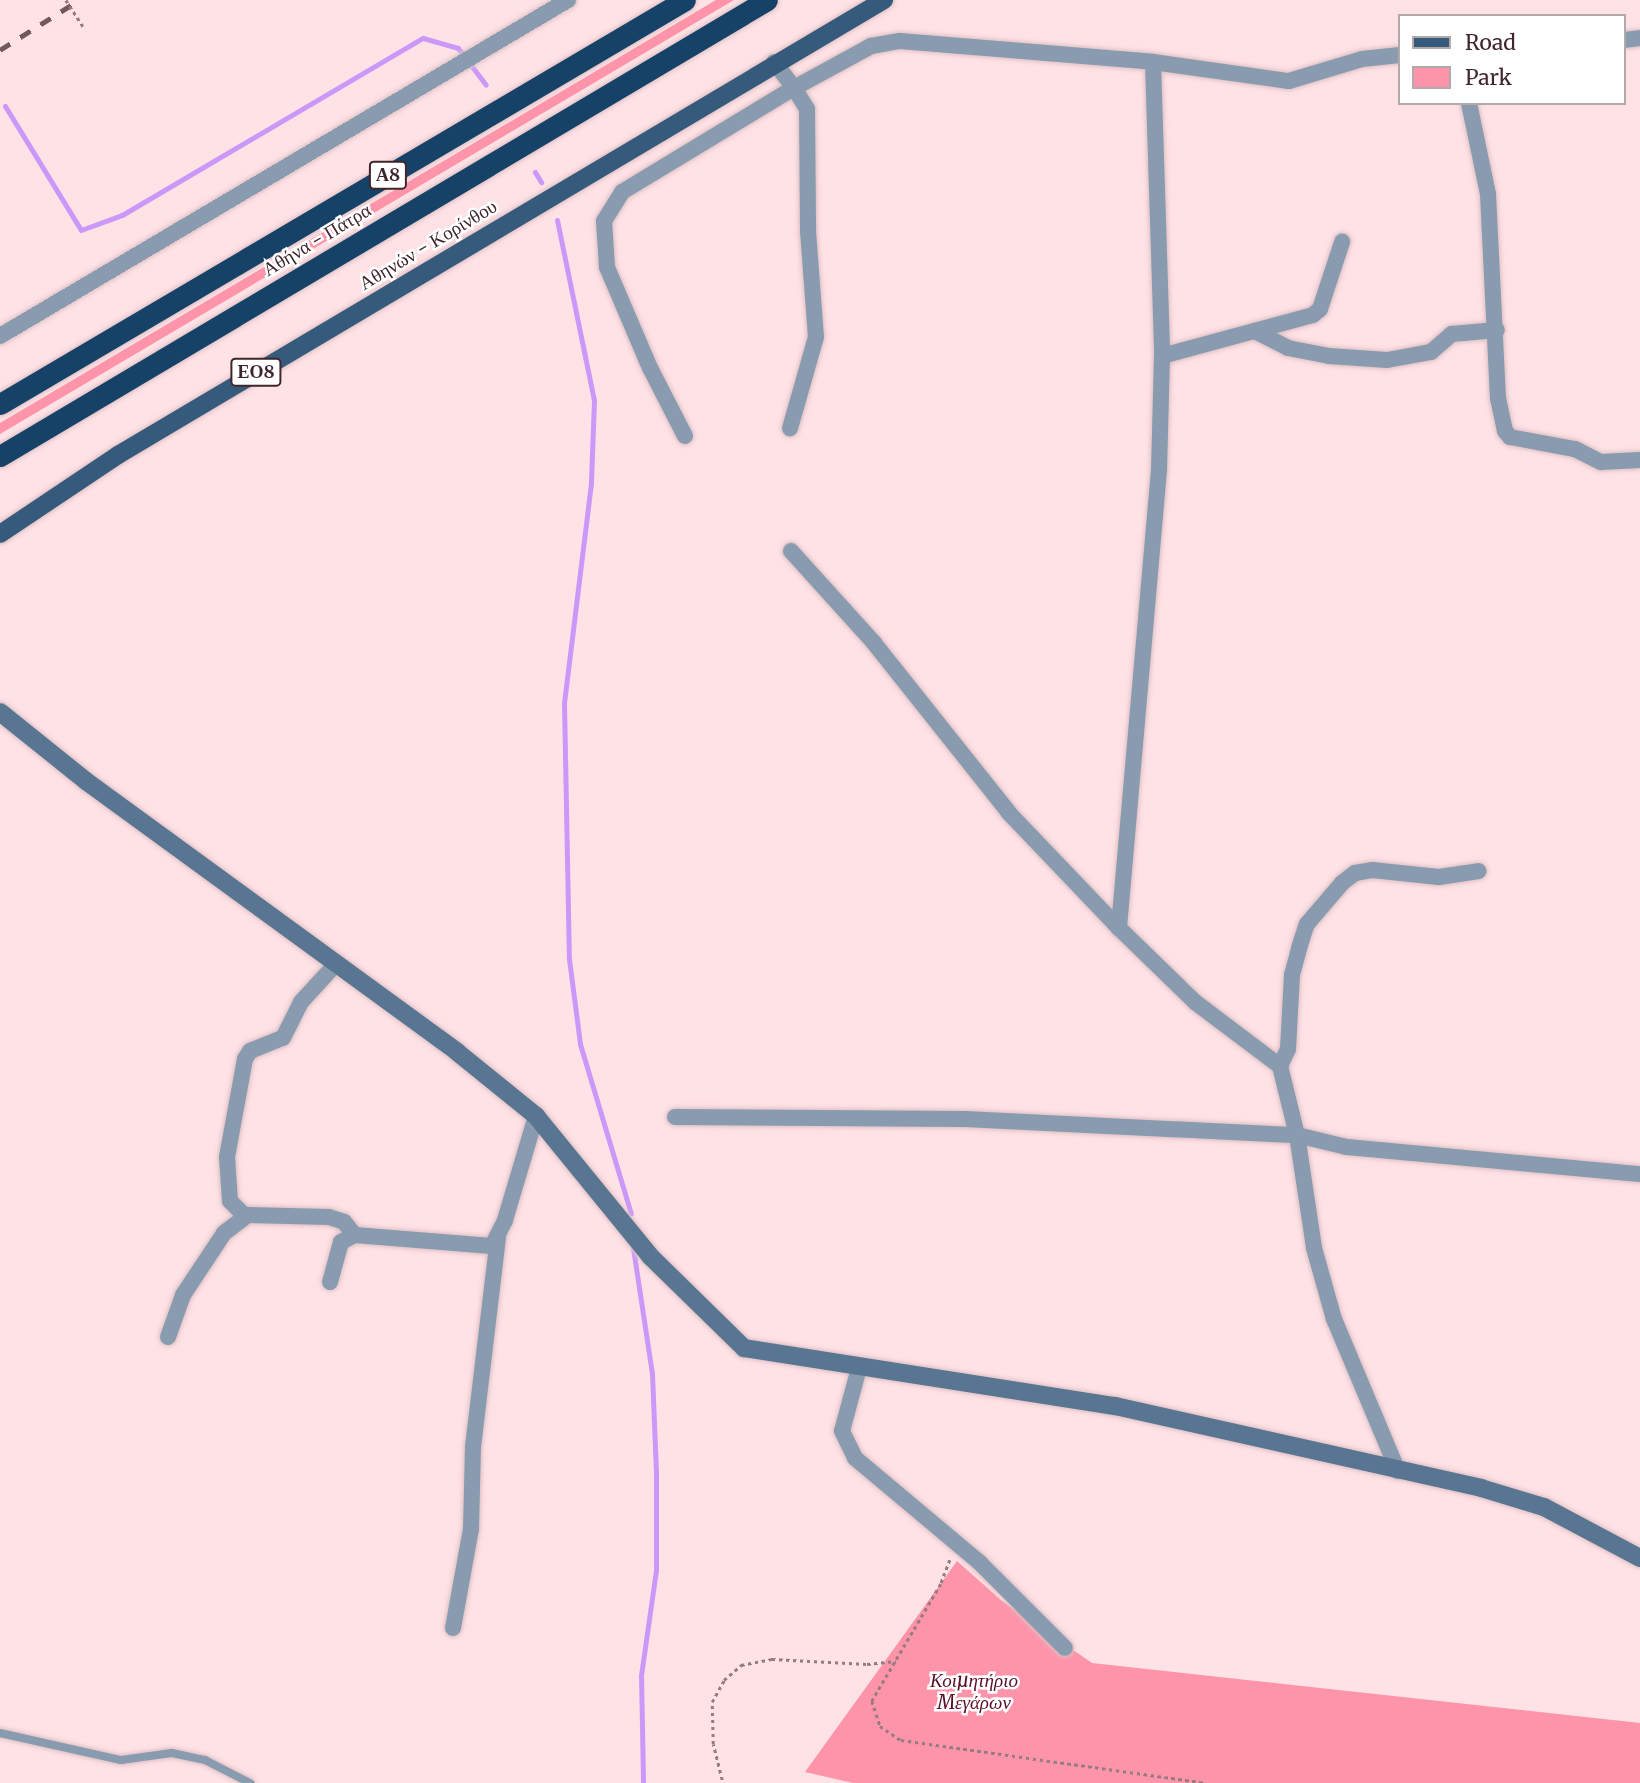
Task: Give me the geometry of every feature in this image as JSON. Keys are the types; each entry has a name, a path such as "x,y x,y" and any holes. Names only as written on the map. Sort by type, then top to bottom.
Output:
{"highway":[{"name":"Αθήνα - Πάτρα","path":"0,404 685,0"},
{"name":"Αθήνα - Πάτρα","path":"0,456 767,0"}],"main road":[{"name":"Αθηνών - Κορίνθου","path":"0,534 118,455 774,62 884,0"}],"street":[{"path":"0,336 568,0"},
{"path":"685,436 650,368 607,267 604,222 622,192 794,88 886,42 1153,62 1289,81 1362,59 1398,55"},
{"path":"774,62 807,109 808,230 816,337 790,428"},
{"path":"1119,928 1151,593 1162,356 1153,62"},
{"path":"1469,105 1488,194 1501,419 1510,437 1575,449 1601,461 1640,460"},
{"path":"1162,356 1313,315 1320,309 1342,242"},
{"path":"1255,331 1288,348 1328,356 1387,360 1431,352 1452,334 1497,330"},
{"path":"791,551 874,643 1009,813 1119,928 1195,1002 1280,1066"},
{"path":"0,712 86,781 457,1052 536,1116 650,1256 744,1348 1115,1406 1398,1471 1544,1507 1640,1558"},
{"path":"1398,1471 1334,1320 1314,1248 1297,1135 1280,1066 1288,1049 1292,975 1307,924 1342,883 1355,873 1372,870 1439,877 1479,871"},
{"path":"244,1216 230,1201 227,1157 245,1059 250,1051 284,1038 301,1002 335,965"},
{"path":"453,1628 471,1529 472,1447 498,1237 536,1116"},
{"path":"675,1117 965,1119 1297,1135 1347,1147 1640,1174"},
{"path":"168,1337 183,1295 224,1233 244,1216 329,1217 344,1222 355,1235"},
{"path":"330,1282 341,1242 355,1235 480,1248 492,1246 498,1237"},
{"path":"859,1367 842,1431 855,1458 956,1543 1065,1648"}],"lane":[{"path":"0,1733 121,1760 172,1753 205,1760 250,1783"}],"path":[{"path":"65,0 84,28"},
{"path":"956,1543 941,1584 872,1701 880,1726 901,1740 1206,1783"},
{"path":"722,1780 713,1744 712,1702 724,1680 741,1665 772,1659 867,1664 896,1661"}],"green space":[{"path":"716,0 734,0 0,434 0,423"},
{"name":"Κοιμητήριο Μεγάρων","path":"957,1561 1001,1600 1092,1663 1640,1723 1640,1783 853,1783 805,1772"}],"waterway":[{"path":"5,106 81,230 122,215 423,38 458,48 486,85"},
{"path":"535,172 541,182"},
{"path":"557,220 594,400 591,483 564,703 569,959 580,1044 631,1214"},
{"path":"633,1248 652,1373 656,1473 656,1570 641,1675 643,1783"}],"railway":[{"path":"0,50 79,0"}]}
